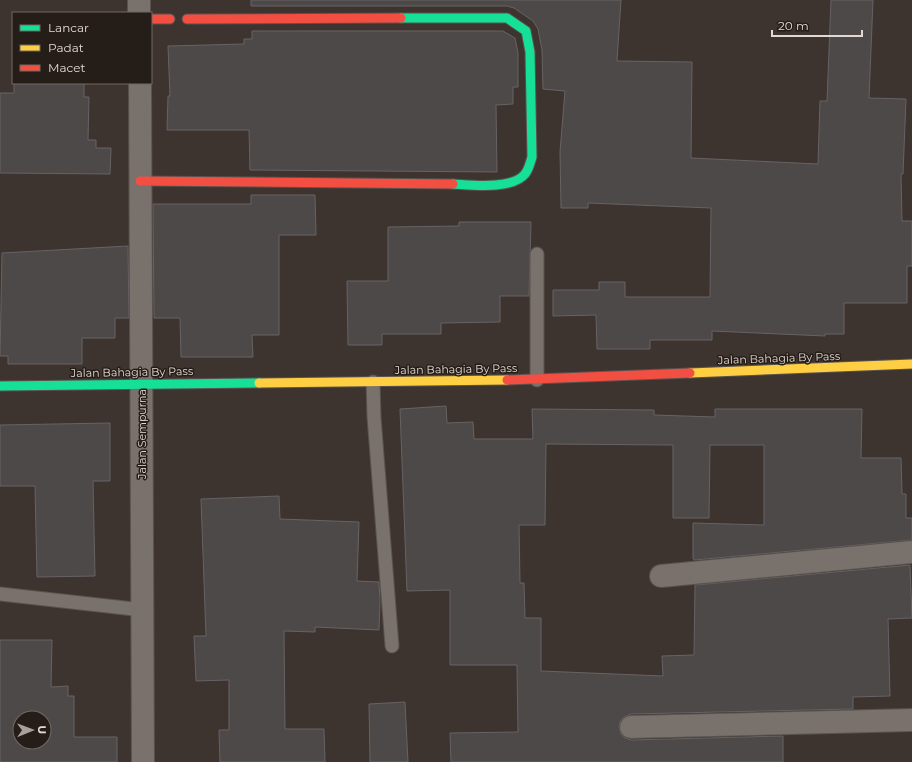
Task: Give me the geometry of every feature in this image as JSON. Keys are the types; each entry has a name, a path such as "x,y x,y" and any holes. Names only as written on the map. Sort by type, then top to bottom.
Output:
{"main road":[{"path":"140,181 502,185 520,178 528,172 532,157 530,52 526,30 507,18 187,19"},
{"path":"152,19 170,19"},
{"name":"Jalan Bahagia By Pass","path":"0,386 538,380 912,364"}],"street":[{"path":"139,0 139,12"},
{"name":"Jalan Sempurna","path":"140,84 143,762"},
{"path":"661,576 912,552"},
{"path":"631,727 912,720"}],"lane":[{"path":"537,254 538,380"},
{"path":"374,382 375,432 392,646"},
{"path":"0,594 143,610"}],"building":[{"path":"251,0 621,0 617,61 692,62 691,158 818,164 820,101 827,101 831,0 873,0 869,98 906,99 903,174 901,174 902,221 912,221 912,266 907,266 907,303 844,303 844,334 825,334 825,336 712,331 712,340 650,340 650,349 597,349 596,315 553,316 553,290 599,290 599,282 625,282 625,297 710,297 711,208 588,203 588,208 561,208 560,152 565,91 543,89 542,50 538,29 533,21 514,8 507,6 251,6"},
{"path":"252,31 503,31 515,38 518,53 518,87 513,87 513,104 496,105 497,172 250,170 249,130 167,130 168,96 170,96 168,46 244,44 244,39 252,39"},
{"path":"14,84 84,84 84,97 89,97 88,140 96,140 96,148 111,148 110,174 0,173 0,93 14,93"},
{"path":"251,195 315,195 316,235 279,235 279,335 252,335 253,357 181,357 180,318 154,318 153,204 251,204"},
{"path":"459,222 531,222 529,296 500,296 500,322 441,323 441,334 382,334 382,345 348,345 347,281 388,281 388,227 459,226"},
{"path":"128,246 129,318 115,318 115,338 82,338 82,364 8,364 8,356 0,356 2,253"},
{"path":"446,406 447,423 473,422 474,439 533,439 532,409 654,410 654,415 715,417 715,409 862,409 861,458 901,458 902,494 906,494 906,518 912,518 912,540 695,560 693,559 693,523 764,525 764,445 710,445 709,518 673,518 673,445 546,444 545,525 519,525 520,583 524,583 525,618 541,618 541,671 663,676 662,656 694,655 695,585 910,565 912,618 888,619 890,696 853,697 853,709 631,714 624,717 620,721 619,727 621,734 625,738 631,740 783,736 783,762 451,762 450,733 518,732 517,665 450,665 450,590 407,591 400,409"},
{"path":"110,423 110,481 93,481 95,576 37,577 35,486 0,486 0,425"},
{"path":"279,496 280,519 359,522 357,581 379,582 379,630 315,627 315,632 284,631 285,729 324,729 325,762 220,762 219,730 229,730 229,680 196,681 194,636 206,636 201,499"},
{"path":"0,640 52,640 51,687 68,686 68,696 74,696 74,737 117,737 117,762 0,762"},
{"path":"405,702 408,762 370,762 369,704"}],"traffic: fast":[{"path":"401,18 507,18 526,31 530,52 532,157 528,170 519,179 502,184 453,184"},
{"path":"0,386 259,383"}],"traffic: slow":[{"path":"690,373 912,364"},
{"path":"259,383 507,380"}],"traffic: jam":[{"path":"187,19 401,18"},
{"path":"152,19 170,19"},
{"path":"140,181 453,184"},
{"path":"507,380 690,373"}]}
